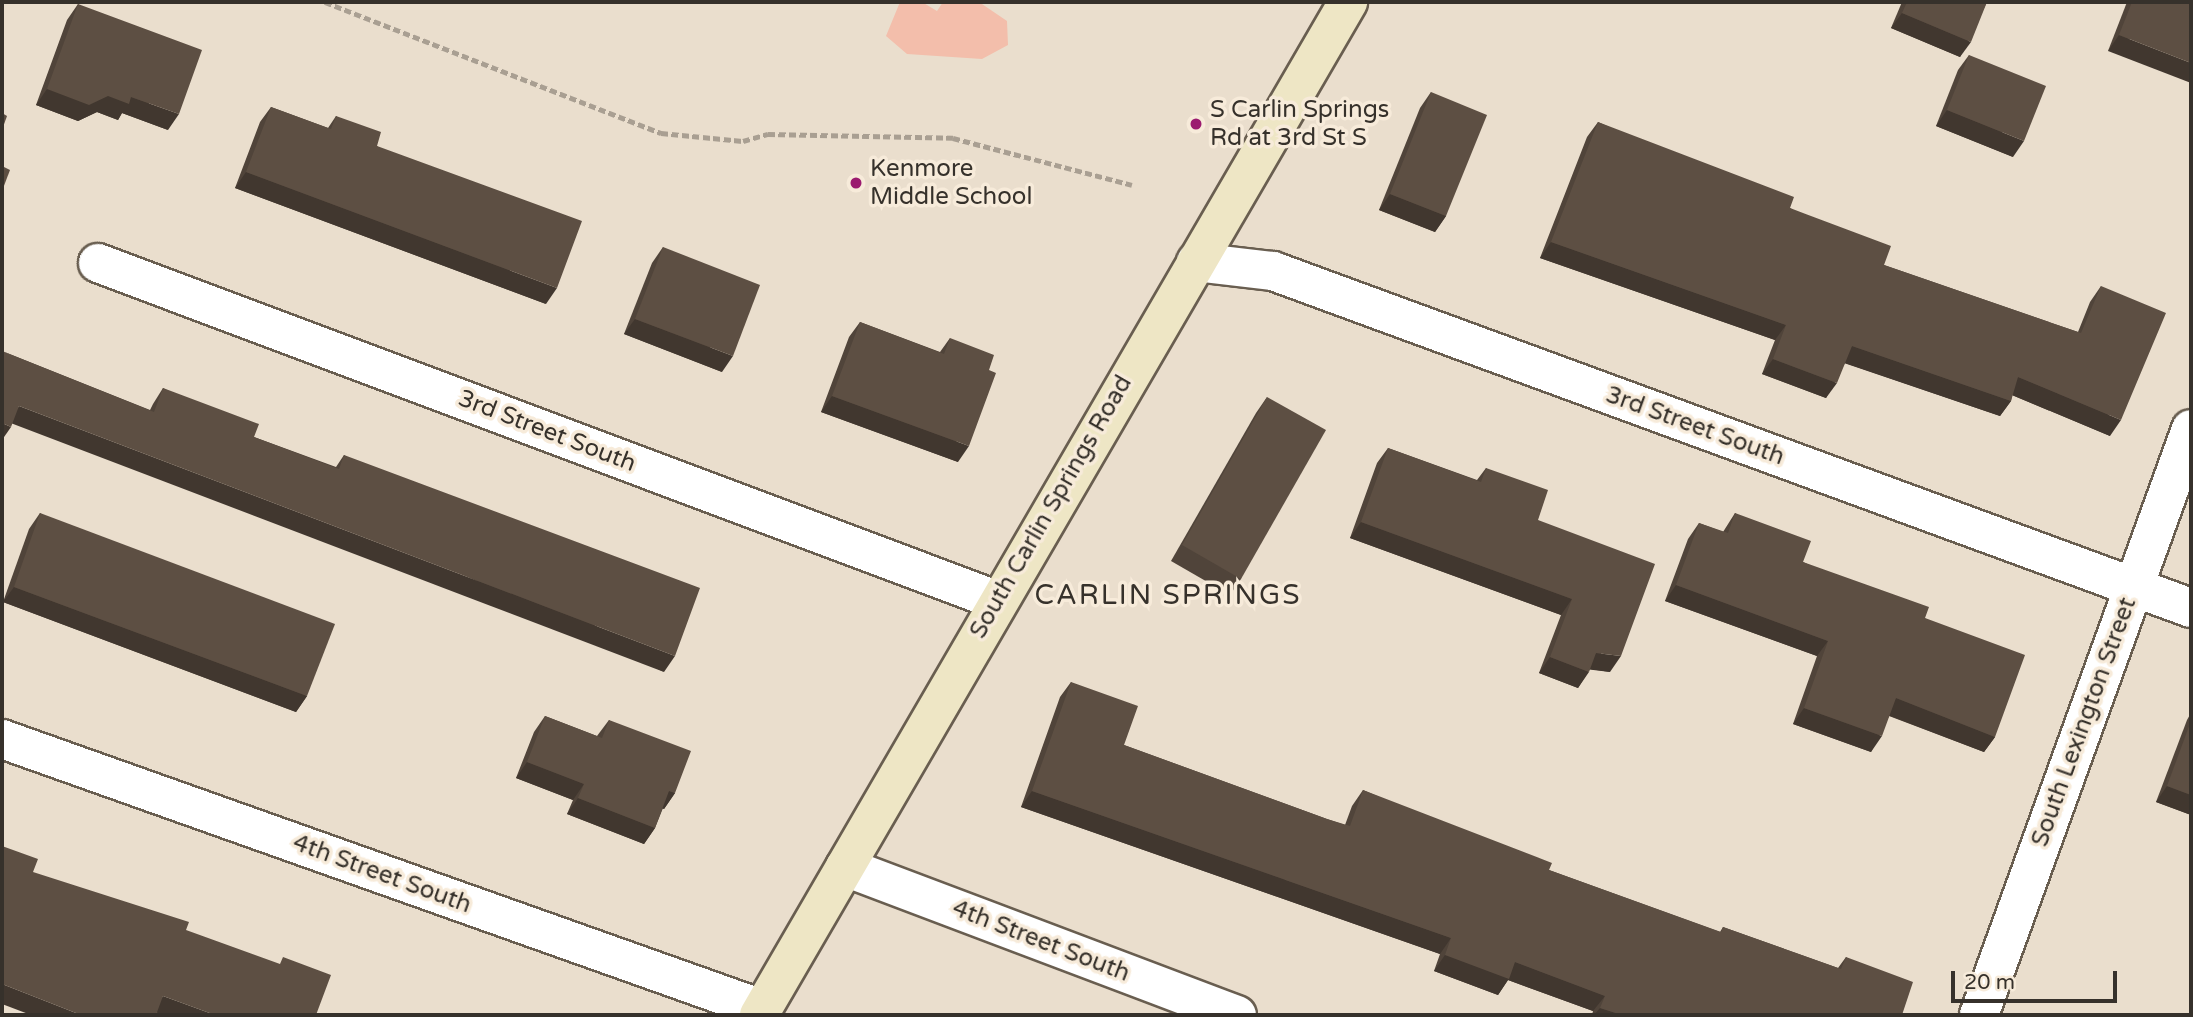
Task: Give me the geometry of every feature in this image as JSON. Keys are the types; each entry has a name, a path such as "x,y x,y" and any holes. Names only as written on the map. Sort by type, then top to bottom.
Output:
{"main road":[{"name":"South Carlin Springs Road","path":"760,1012 996,600 1348,2"}],"street":[{"name":"3rd Street South","path":"1196,262 1273,271 2191,608"},
{"name":"3rd Street South","path":"98,263 996,600"},
{"name":"South Lexington Street","path":"1979,1015 2191,429"},
{"name":"4th Street South","path":"2,739 760,1012"},
{"name":"4th Street South","path":"845,867 1237,1015"}],"path":[{"path":"325,2 662,132 743,141 768,134 953,138 1132,185"}],"shaded area":[{"path":"900,2 922,2 937,11 943,2 979,2 1007,21 1008,45 982,59 907,54 886,36"}],"building":[{"path":"1907,2 1987,2 1971,42 1902,13"},
{"path":"2132,2 2191,2 2191,63 2119,35"},
{"path":"78,4 202,50 179,114 131,97 129,104 108,96 89,105 47,89"},
{"path":"1969,55 2046,86 2024,141 1947,110"},
{"path":"1431,92 1487,115 1446,216 1390,194"},
{"path":"271,107 331,129 336,116 381,132 377,146 582,221 557,288 246,172"},
{"path":"2,113 7,116 2,130"},
{"path":"1598,122 1794,197 1790,208 1891,246 1884,265 2081,333 2101,286 2166,313 2121,420 2018,377 2011,401 1852,346 1837,383 1773,359 1786,325 1551,242"},
{"path":"2,166 10,170 2,191"},
{"path":"663,247 760,285 733,356 635,319"},
{"path":"860,322 944,354 950,338 994,355 989,370 996,373 969,446 832,396"},
{"path":"2,351 154,412 163,388 259,424 254,437 339,469 344,455 700,588 675,656 19,406 11,427 2,423"},
{"path":"1267,397 1326,430 1241,579 1182,545"},
{"path":"1388,448 1481,482 1486,468 1548,490 1538,520 1655,564 1621,656 1596,653 1589,672 1550,657 1572,599 1361,522"},
{"path":"40,513 335,624 307,696 14,587"},
{"path":"1735,513 1811,541 1803,562 1929,607 1925,618 2025,655 1995,737 1896,698 1882,736 1804,708 1828,641 1676,585 1699,523 1728,533"},
{"path":"1071,682 1138,706 1124,745 1350,826 1363,790 1552,863 1549,870 1721,932 1723,927 1841,969 1846,957 1913,982 1902,1015 1622,1015 1600,1008 1605,996 1515,962 1509,979 1445,955 1451,938 1032,791"},
{"path":"545,716 602,738 609,720 691,751 675,793 669,791 655,828 578,798 584,784 527,762"},
{"path":"2191,721 2191,795 2167,786"},
{"path":"2,846 38,859 33,872 189,922 186,930 280,964 283,957 331,975 316,1015 215,1015 163,996 156,1015 81,1015 2,984"}],"place":[{"name":"S Carlin Springs Rd at 3rd St S","path":"1196,124"},
{"name":"Kenmore Middle School","path":"856,183"}],"district":[{"name":"CARLIN SPRINGS","path":"1168,595"}]}
